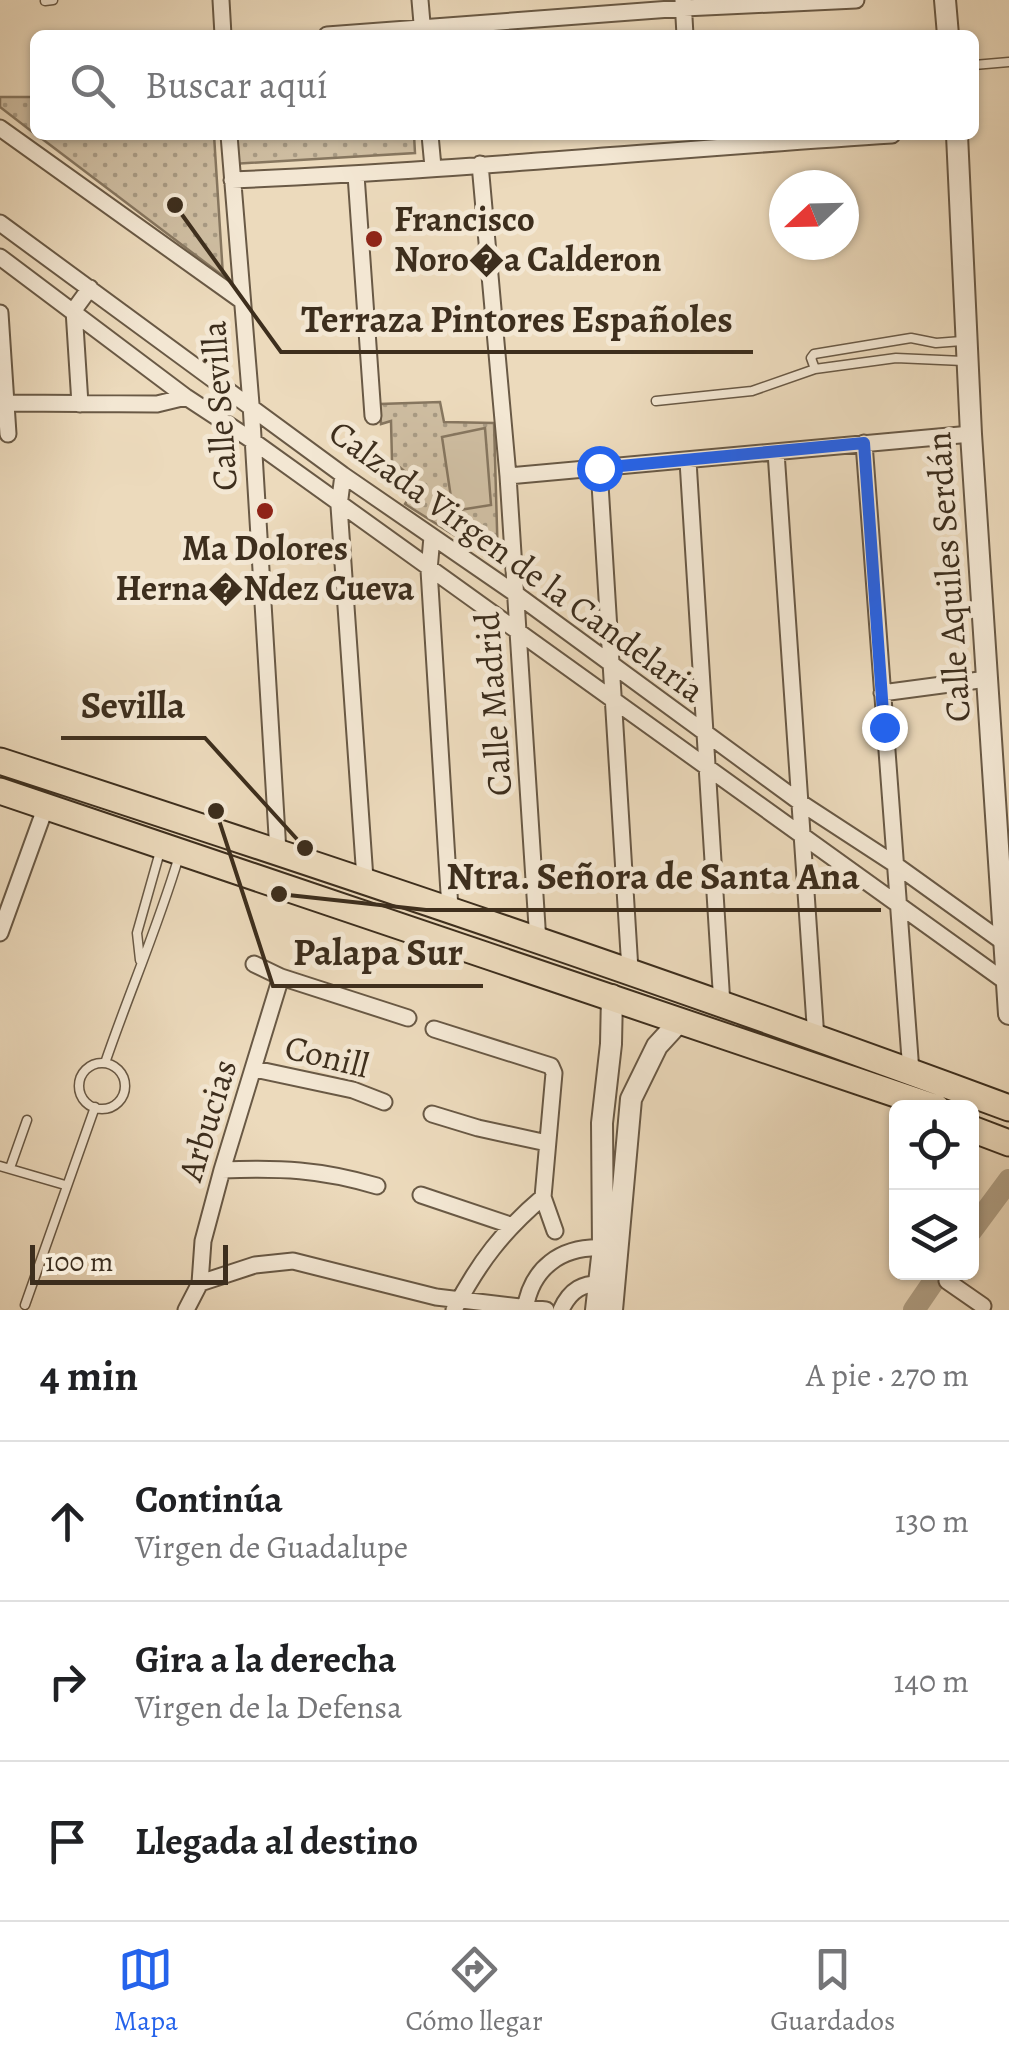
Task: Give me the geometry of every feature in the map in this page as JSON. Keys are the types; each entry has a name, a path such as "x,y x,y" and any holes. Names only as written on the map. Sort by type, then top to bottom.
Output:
{"main road":[{"path":"0,761 630,970 1009,1108"},
{"path":"0,791 914,1100"},
{"path":"868,1084 903,1100"},
{"path":"979,1121 1009,1132"},
{"path":"979,1131 1009,1144"}],"street":[{"path":"420,0 422,30"},
{"path":"441,30 683,4 856,0"},
{"path":"946,0 948,30"},
{"path":"217,2 222,30"},
{"path":"683,4 686,30"},
{"path":"0,128 242,301"},
{"name":"Calle Sevilla","path":"229,140 251,404 278,852"},
{"path":"430,140 433,167"},
{"path":"232,180 356,175 726,140"},
{"name":"Calle Aquiles Serdán","path":"957,140 970,434 1004,863 1003,942 1009,1014"},
{"name":"Calle Madrid","path":"480,164 508,476 538,942"},
{"path":"356,175 373,416"},
{"path":"0,247 6,227"},
{"name":"Calzada Virgen de la Candelaria","path":"6,227 800,803 1003,942"},
{"name":"Calzada Virgen de la Candelaria","path":"0,257 186,397 613,698 896,904 1007,974"},
{"path":"80,404 74,310 90,288"},
{"path":"0,313 8,434"},
{"path":"6,402 158,404 186,397"},
{"path":"508,476 970,434"},
{"path":"864,443 910,1072"},
{"path":"776,452 816,1039"},
{"path":"688,461 722,1006"},
{"path":"599,468 630,970"},
{"path":"343,475 339,506 365,879"},
{"path":"432,537 430,570 450,909"},
{"path":"882,693 987,680"},
{"path":"0,933 4,904 46,806"},
{"path":"254,964 281,977 408,1018"},
{"name":"Arbucias","path":"200,1282 203,1242 222,1170 281,977"},
{"path":"612,995 602,1123 602,1248 612,1310"},
{"path":"596,1310 606,1284 624,1175 631,1099 657,1046 679,1022"},
{"path":"434,1028 552,1066 544,1197 555,1231"},
{"name":"Conill","path":"255,1069 353,1090 384,1102"},
{"path":"432,1114 547,1143"},
{"path":"222,1170 289,1168 330,1173 376,1186"},
{"path":"602,1174 624,1175"},
{"path":"422,1195 510,1225"},
{"path":"457,1305 492,1246 544,1197"},
{"path":"525,1308 532,1282 553,1260 583,1247 602,1248"},
{"path":"186,1310 200,1282 255,1264 292,1261 457,1305 546,1310"},
{"path":"947,1281 983,1309"},
{"path":"562,1310 575,1289 606,1284"}],"lane":[{"path":"45,1 53,0"},
{"path":"979,65 1009,62"},
{"path":"815,369 811,358 814,354 912,338 967,351"},
{"path":"656,401 752,391 815,369 910,357 938,363 967,351"},
{"path":"140,962 137,933 146,902 171,847"},
{"path":"105,1063 163,908 171,847"},
{"path":"146,902 163,908"},
{"path":"105,1063 120,1073 124,1091 113,1106 94,1107 82,1097 80,1080 89,1067 105,1063"},
{"path":"26,1305 94,1107"},
{"path":"10,1168 27,1120"},
{"path":"0,1166 65,1185"}],"shaded area":[{"path":"0,97 30,97 30,130 0,107"},
{"path":"44,140 214,140 223,276"},
{"path":"230,140 414,140 415,153 232,164"},
{"path":"440,402 444,422 494,423 498,563 405,504 419,483 392,461 391,421 381,424 380,404"},
{"path":"485,428 491,505 453,511 442,437"}],"waterway":[{"path":"979,1221 1009,1180"},
{"path":"914,1310 935,1280"}],"place":[{"name":"Terraza Pintores Españoles","path":"175,205"},
{"name":"Francisco Noro�a Calderon","path":"374,239"},
{"name":"Ma Dolores Herna�Ndez Cueva","path":"265,511"},
{"name":"Palapa Sur","path":"216,811"},
{"name":"Sevilla","path":"305,848"},
{"name":"Ntra. Señora de Santa Ana","path":"279,894"}],"route":[{"path":"599,468 864,443 884,727"}]}
